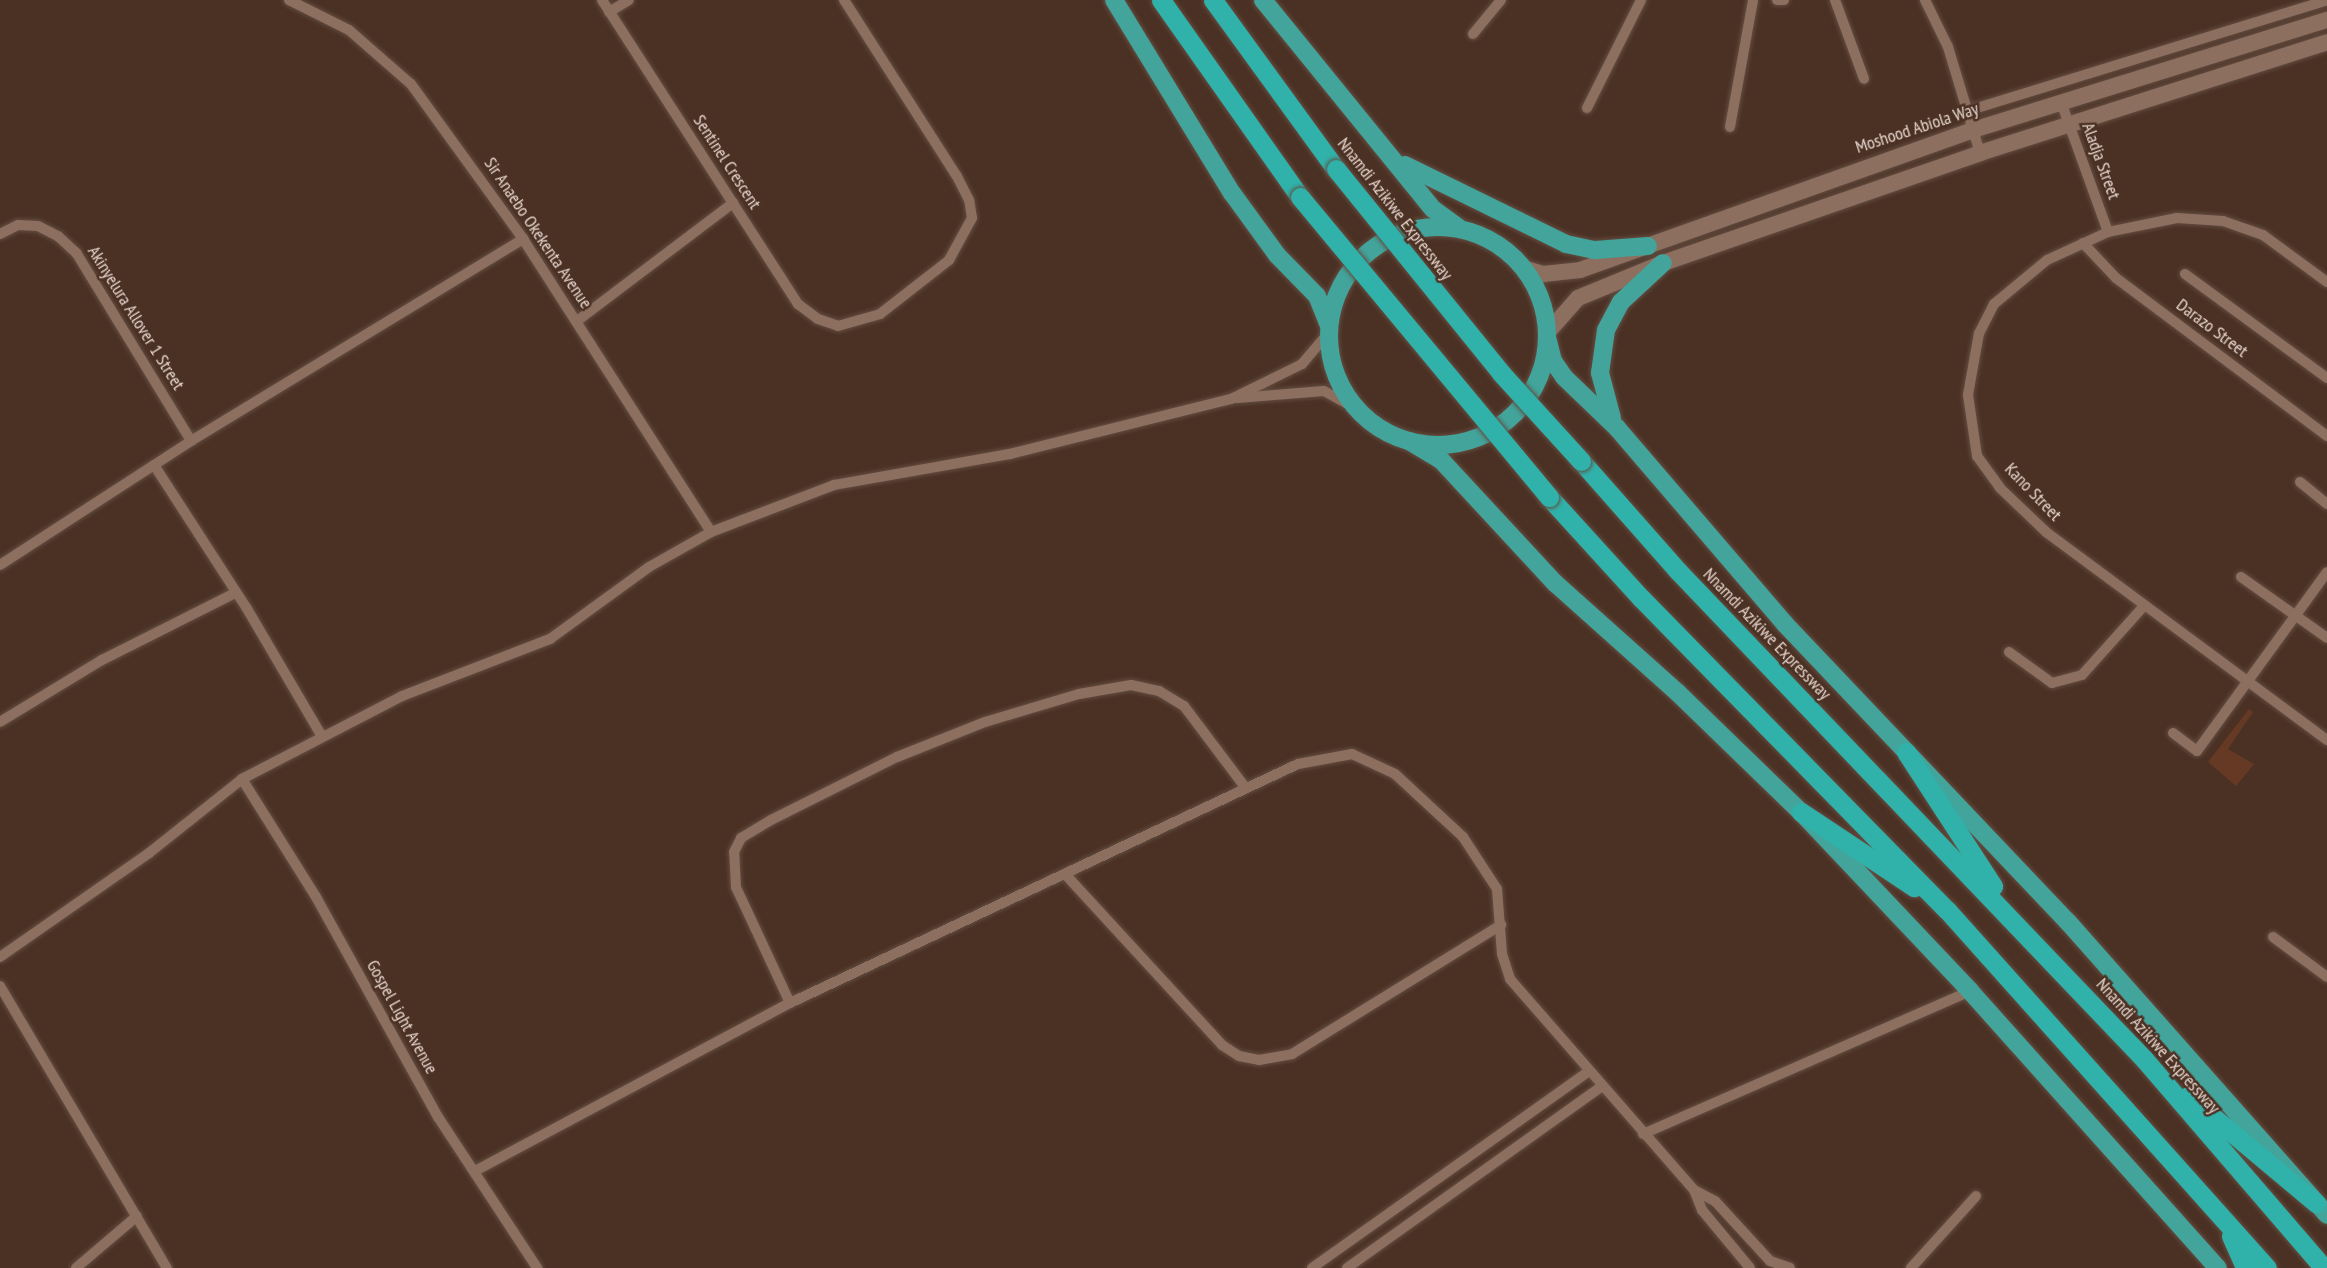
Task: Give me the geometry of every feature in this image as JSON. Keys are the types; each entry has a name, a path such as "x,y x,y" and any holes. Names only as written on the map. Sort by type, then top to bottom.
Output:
{"highway":[{"path":"1114,0 1233,193 1278,255 1317,296 1329,328 1331,359 1341,386 1357,409 1381,429 1441,460 1555,583 1678,693 1801,813 1970,991 2218,1268"},
{"path":"1161,0 1300,197 1549,496 1650,607 1947,910 2267,1268"},
{"name":"Nnamdi Azikiwe Expressway","path":"1213,0 1336,169 1501,373 1678,571 2144,1059 2324,1268"},
{"name":"Nnamdi Azikiwe Expressway","path":"1263,0 1433,209 1469,232"},
{"path":"1386,150 1427,179 1566,244 1595,250 1648,246"},
{"path":"1329,328 1344,280 1377,246 1421,229 1469,232 1489,240 1523,268 1536,287 1548,336 1543,368 1514,416 1491,432 1465,442 1437,446 1409,442"},
{"path":"1617,428 1607,408 1600,373 1606,330 1621,302 1664,262"},
{"name":"Nnamdi Azikiwe Expressway","path":"1548,336 1558,369 1617,428 1751,587 2068,922 2322,1209"},
{"path":"1906,752 2016,923"},
{"path":"1801,813 1947,910"},
{"path":"2144,1059 2322,1209"},
{"path":"2222,1216 2245,1268"}],"main road":[{"name":"Moshood Abiola Way","path":"1523,268 1544,274 1568,273 1973,130 2327,20"},
{"path":"1548,336 1578,298 1664,262 1980,153 2327,42"}],"street":[{"name":"Sir Anaebo Okekenta Avenue","path":"289,0 349,30 392,65 469,162 577,321 711,532"},
{"name":"Sentinel Crescent","path":"602,0 798,304 818,319 838,326 880,314 950,260 972,218 969,200 956,175 844,0"},
{"path":"609,12 629,0"},
{"path":"1473,34 1501,0"},
{"path":"1587,108 1641,0"},
{"path":"1730,127 1753,0"},
{"path":"1777,0 1784,0"},
{"path":"1835,0 1864,79"},
{"path":"1925,0 1948,47 1980,153"},
{"path":"1967,111 2327,0"},
{"name":"Aladja Street","path":"2061,102 2108,232"},
{"path":"577,321 733,203"},
{"name":"Kano Street","path":"2327,282 2263,235 2224,221 2177,218 2108,232 2038,266 1994,304 1979,334 1971,364 1970,430 1978,456 2000,488 2046,532 2327,740"},
{"name":"Akinyelura Allover 1 Street","path":"0,234 18,225 38,226 58,236 76,254 191,441"},
{"path":"0,565 191,441 523,239"},
{"name":"Darazo Street","path":"2083,243 2116,278 2327,436"},
{"path":"2185,274 2326,374"},
{"path":"1231,399 1302,364 1329,328"},
{"path":"0,957 149,853 242,779 321,734 402,696 550,639 649,567 711,532 834,485 1039,448 1231,399 1324,391 1357,409"},
{"path":"154,465 321,734"},
{"path":"2300,482 2327,504"},
{"path":"2173,733 2197,751 2298,616 2327,572"},
{"path":"2241,577 2327,638"},
{"path":"0,722 102,660 235,593"},
{"path":"2009,652 2052,683 2082,675 2144,606"},
{"path":"790,1003 736,887 734,852 741,838 771,820 897,757 985,722 1079,694 1131,685 1159,691 1184,706 1245,788"},
{"path":"475,1171 790,1003 1245,788 1298,764 1337,753 1382,765 1443,816 1480,859 1497,889 1510,979 1601,1087 1694,1190 1714,1201 1770,1261 1790,1268"},
{"name":"Gospel Light Avenue","path":"242,779 316,897 438,1117 537,1268"},
{"path":"1065,874 1222,1045 1239,1056 1259,1060 1292,1054 1501,925"},
{"path":"2273,937 2327,977"},
{"path":"0,986 167,1268"},
{"path":"1643,1134 1970,991"},
{"path":"1312,1268 1588,1072"},
{"path":"1347,1268 1601,1087"},
{"path":"1694,1190 1702,1210 1750,1268"},
{"path":"1911,1268 1976,1196"},
{"path":"76,1268 137,1216"}],"shaded area":[{"path":"2249,709 2253,712 2228,749 2254,764 2236,786 2208,762"}]}
